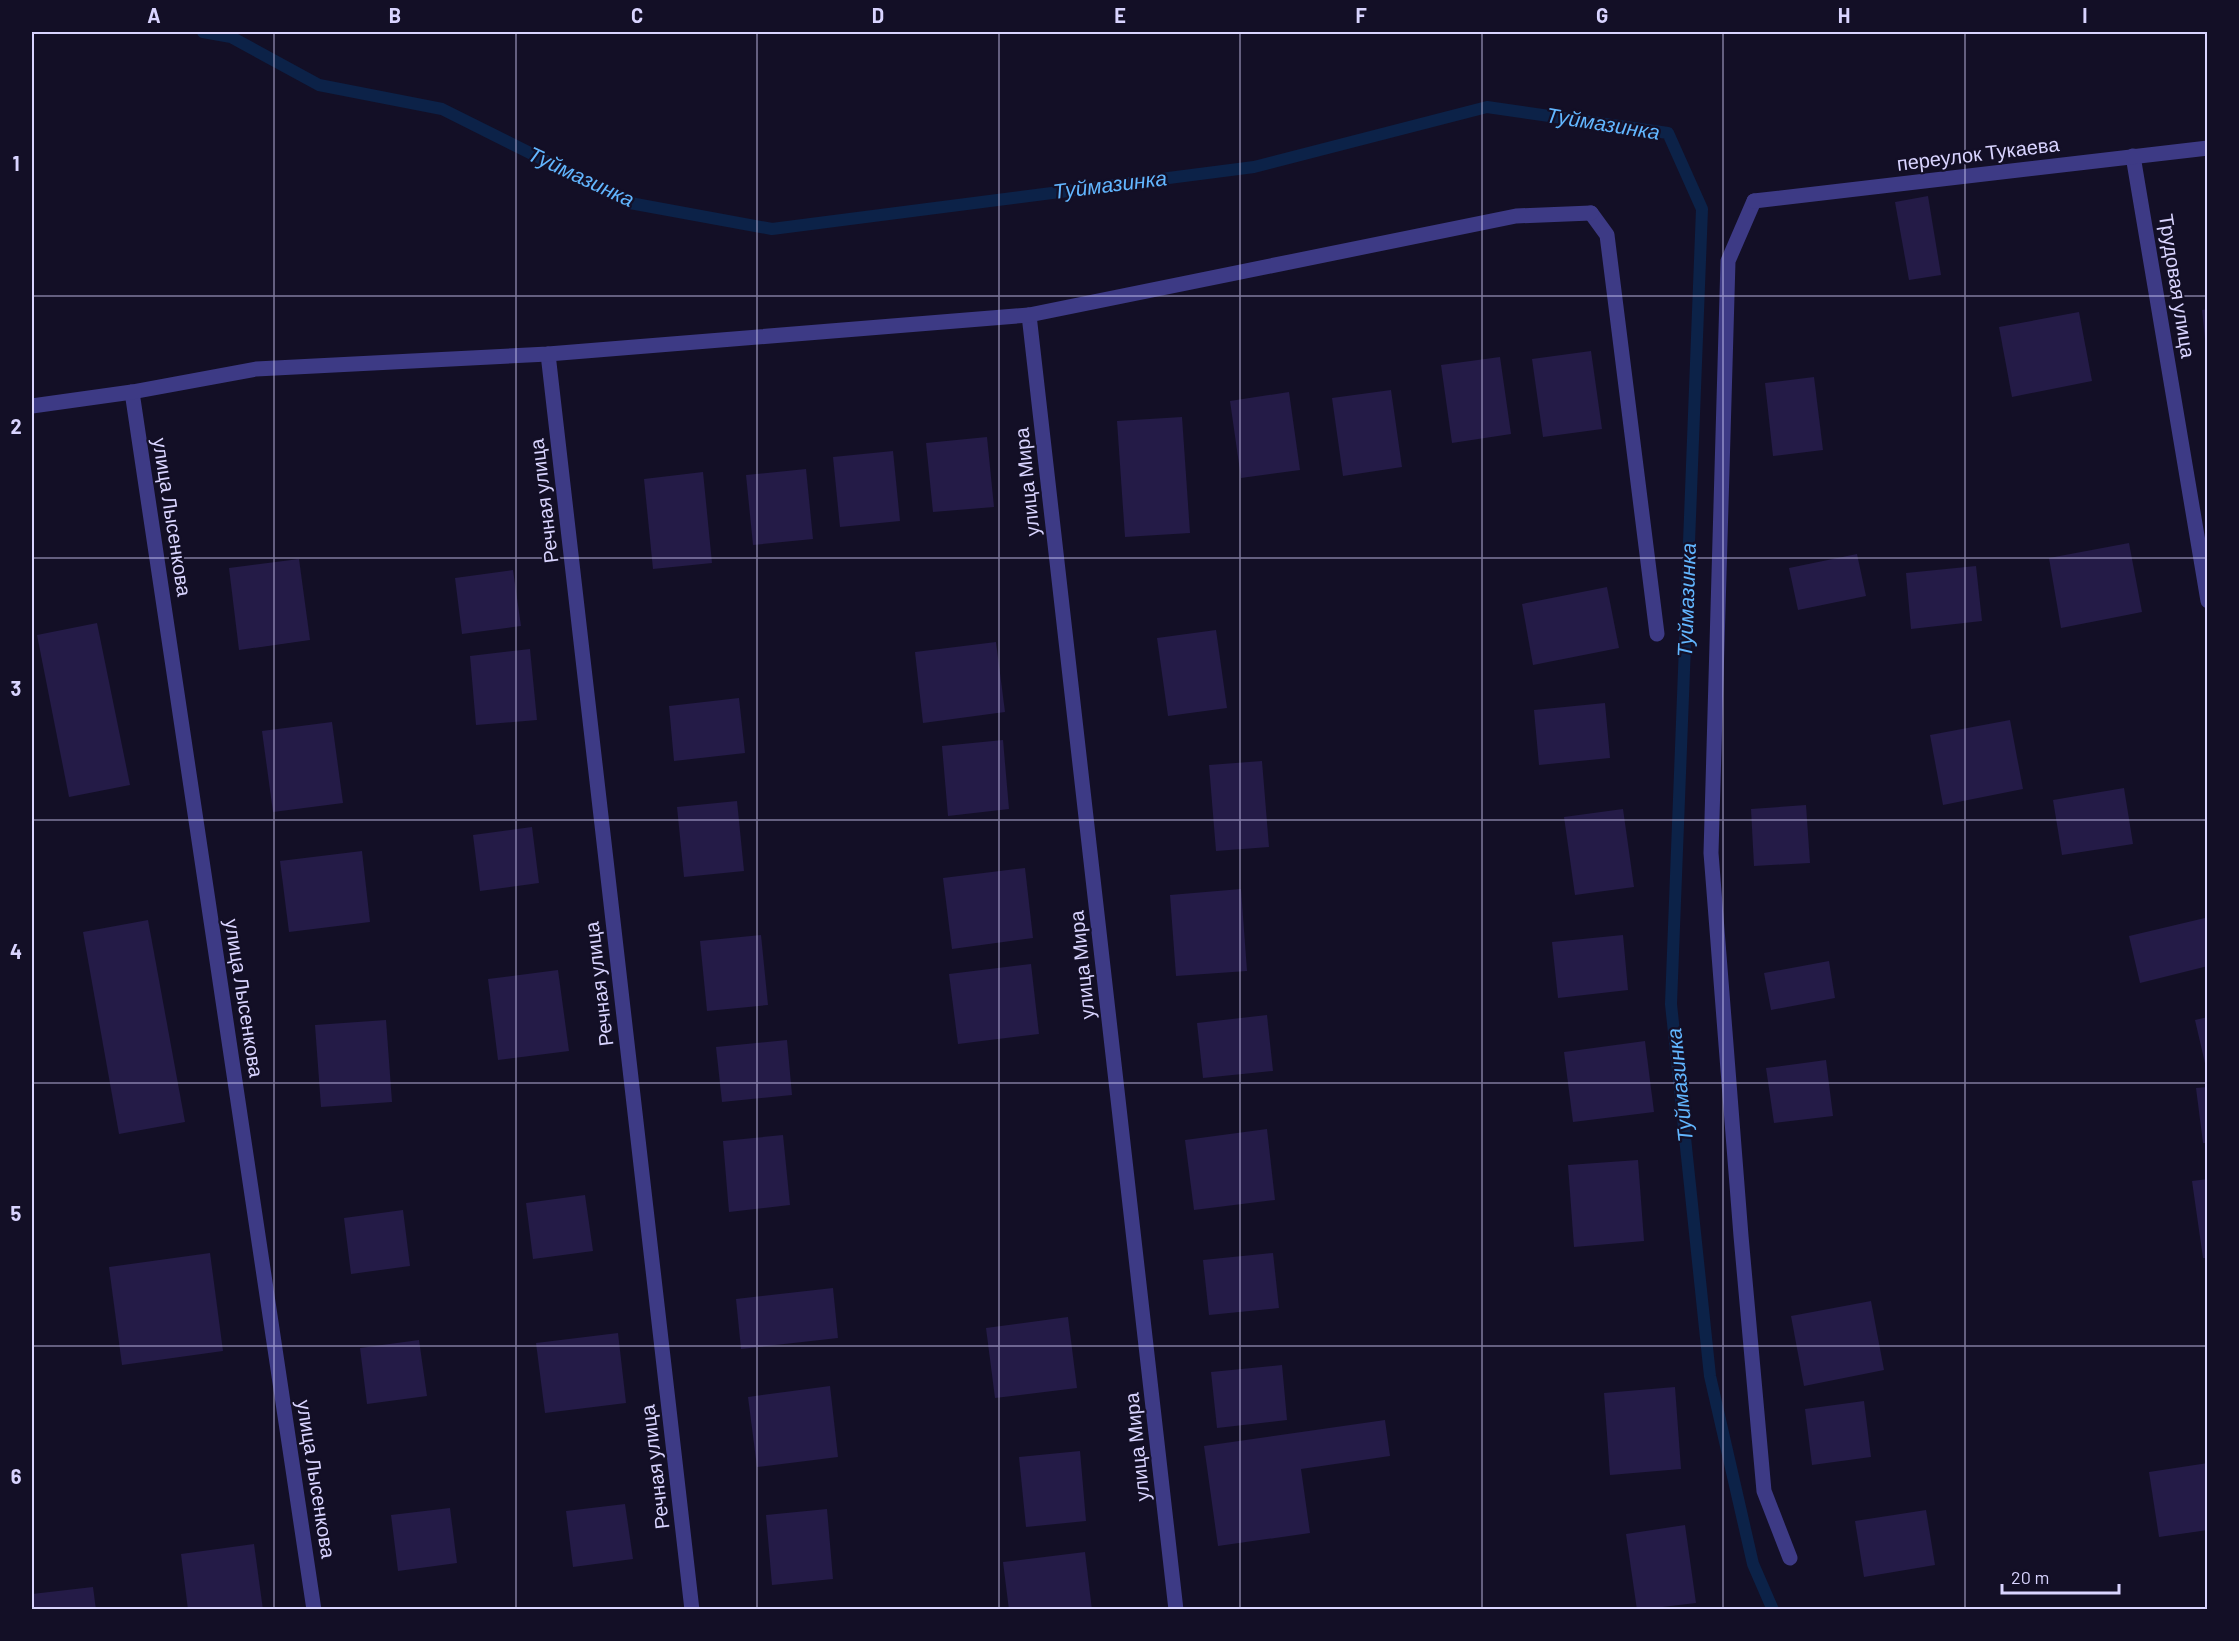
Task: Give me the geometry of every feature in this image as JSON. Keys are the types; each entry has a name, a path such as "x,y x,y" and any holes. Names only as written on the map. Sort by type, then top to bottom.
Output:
{"street":[{"name":"переулок Тукаева","path":"1790,1558 1764,1491 1711,853 1728,261 1754,201 2208,148"},
{"name":"Трудовая улица","path":"2133,156 2208,601"},
{"path":"32,406 132,392 255,369 548,354 1029,315 1516,216 1592,213 1607,235 1657,634"},
{"name":"улица Мира","path":"1029,315 1176,1610"},
{"name":"Речная улица","path":"548,354 692,1610"},
{"name":"улица Лысенкова","path":"132,392 314,1610"}],"building":[{"path":"1928,196 1941,275 1909,280 1895,202"},
{"path":"2208,309 2208,348 2206,348 2202,310"},
{"path":"2079,312 2092,381 2012,397 1999,327"},
{"path":"1591,351 1602,429 1543,437 1532,359"},
{"path":"1500,357 1511,434 1452,443 1441,365"},
{"path":"1814,377 1823,450 1773,456 1765,383"},
{"path":"1391,390 1402,467 1343,476 1332,398"},
{"path":"1289,392 1300,470 1241,478 1230,401"},
{"path":"1182,417 1190,533 1125,537 1117,421"},
{"path":"987,437 994,507 933,512 926,443"},
{"path":"893,451 900,521 840,527 833,457"},
{"path":"806,469 813,539 753,545 746,475"},
{"path":"703,472 712,563 653,569 644,479"},
{"path":"2129,543 2142,612 2061,628 2049,558"},
{"path":"1857,554 1866,596 1798,610 1789,568"},
{"path":"299,559 310,640 239,650 229,568"},
{"path":"1976,566 1982,621 1911,629 1906,573"},
{"path":"513,570 521,626 462,634 455,578"},
{"path":"1607,587 1619,648 1533,665 1522,604"},
{"path":"97,623 130,785 69,797 37,635"},
{"path":"1216,630 1227,708 1168,716 1157,638"},
{"path":"996,642 1005,712 923,723 915,652"},
{"path":"530,649 537,720 476,725 470,656"},
{"path":"739,698 745,753 674,761 669,706"},
{"path":"1605,703 1610,758 1539,765 1534,710"},
{"path":"2010,720 2023,789 1943,805 1930,735"},
{"path":"332,722 343,803 273,812 262,731"},
{"path":"1003,740 1009,809 948,816 942,746"},
{"path":"1262,761 1269,847 1216,851 1209,765"},
{"path":"2124,788 2133,844 2062,855 2053,800"},
{"path":"737,801 744,871 684,877 677,807"},
{"path":"1806,805 1810,863 1754,866 1751,809"},
{"path":"1623,809 1634,887 1575,895 1564,817"},
{"path":"532,827 539,883 480,891 473,835"},
{"path":"362,851 370,922 289,932 280,861"},
{"path":"1025,868 1033,938 952,949 943,878"},
{"path":"1241,889 1247,971 1176,976 1170,895"},
{"path":"2205,918 2208,966 2140,983 2129,936"},
{"path":"148,920 185,1122 119,1134 83,932"},
{"path":"761,935 768,1005 707,1011 700,941"},
{"path":"1623,935 1628,990 1558,998 1552,942"},
{"path":"1829,961 1835,998 1771,1010 1764,973"},
{"path":"1031,964 1039,1034 958,1044 949,974"},
{"path":"558,970 569,1051 498,1060 488,979"},
{"path":"1267,1015 1273,1071 1203,1078 1197,1023"},
{"path":"2208,1017 2208,1071 2207,1072 2195,1020"},
{"path":"386,1020 392,1102 321,1107 315,1025"},
{"path":"787,1040 792,1095 722,1102 716,1047"},
{"path":"1645,1041 1654,1112 1573,1122 1564,1052"},
{"path":"1826,1060 1833,1116 1774,1123 1766,1068"},
{"path":"2208,1087 2208,1143 2203,1143 2196,1088"},
{"path":"1267,1129 1275,1200 1194,1210 1185,1140"},
{"path":"783,1135 790,1205 729,1212 723,1141"},
{"path":"1638,1160 1644,1241 1574,1247 1568,1165"},
{"path":"2208,1179 2208,1258 2203,1258 2192,1181"},
{"path":"585,1195 593,1251 533,1259 526,1203"},
{"path":"403,1210 410,1266 351,1274 344,1218"},
{"path":"210,1253 223,1351 122,1365 109,1267"},
{"path":"1273,1253 1279,1308 1209,1315 1203,1260"},
{"path":"833,1288 838,1338 741,1349 736,1299"},
{"path":"1871,1301 1884,1370 1804,1386 1791,1316"},
{"path":"1068,1317 1077,1388 995,1398 986,1328"},
{"path":"618,1333 626,1403 545,1413 536,1343"},
{"path":"419,1340 427,1396 367,1404 360,1348"},
{"path":"1282,1365 1287,1420 1217,1428 1211,1372"},
{"path":"830,1386 838,1457 757,1467 748,1397"},
{"path":"1675,1387 1681,1469 1610,1475 1604,1393"},
{"path":"1864,1401 1871,1457 1812,1465 1805,1409"},
{"path":"1385,1420 1390,1456 1301,1469 1310,1533 1218,1546 1204,1446"},
{"path":"1080,1451 1086,1521 1026,1527 1019,1457"},
{"path":"2208,1463 2208,1530 2159,1537 2149,1472"},
{"path":"625,1504 633,1559 573,1567 566,1511"},
{"path":"450,1508 457,1563 398,1571 391,1515"},
{"path":"827,1509 833,1579 772,1585 766,1515"},
{"path":"1926,1510 1935,1565 1864,1577 1855,1521"},
{"path":"1685,1525 1696,1603 1637,1610 1626,1534"},
{"path":"254,1544 263,1610 188,1610 181,1554"},
{"path":"1085,1552 1092,1610 1009,1610 1003,1562"},
{"path":"93,1587 96,1610 32,1610 32,1594"}],"waterway":[{"name":"Туймазинка","path":"203,32 231,37 319,85 442,109 630,203 772,229 1254,167 1487,107 1668,133 1702,209 1671,1004 1710,1376 1753,1564 1773,1610"}]}
